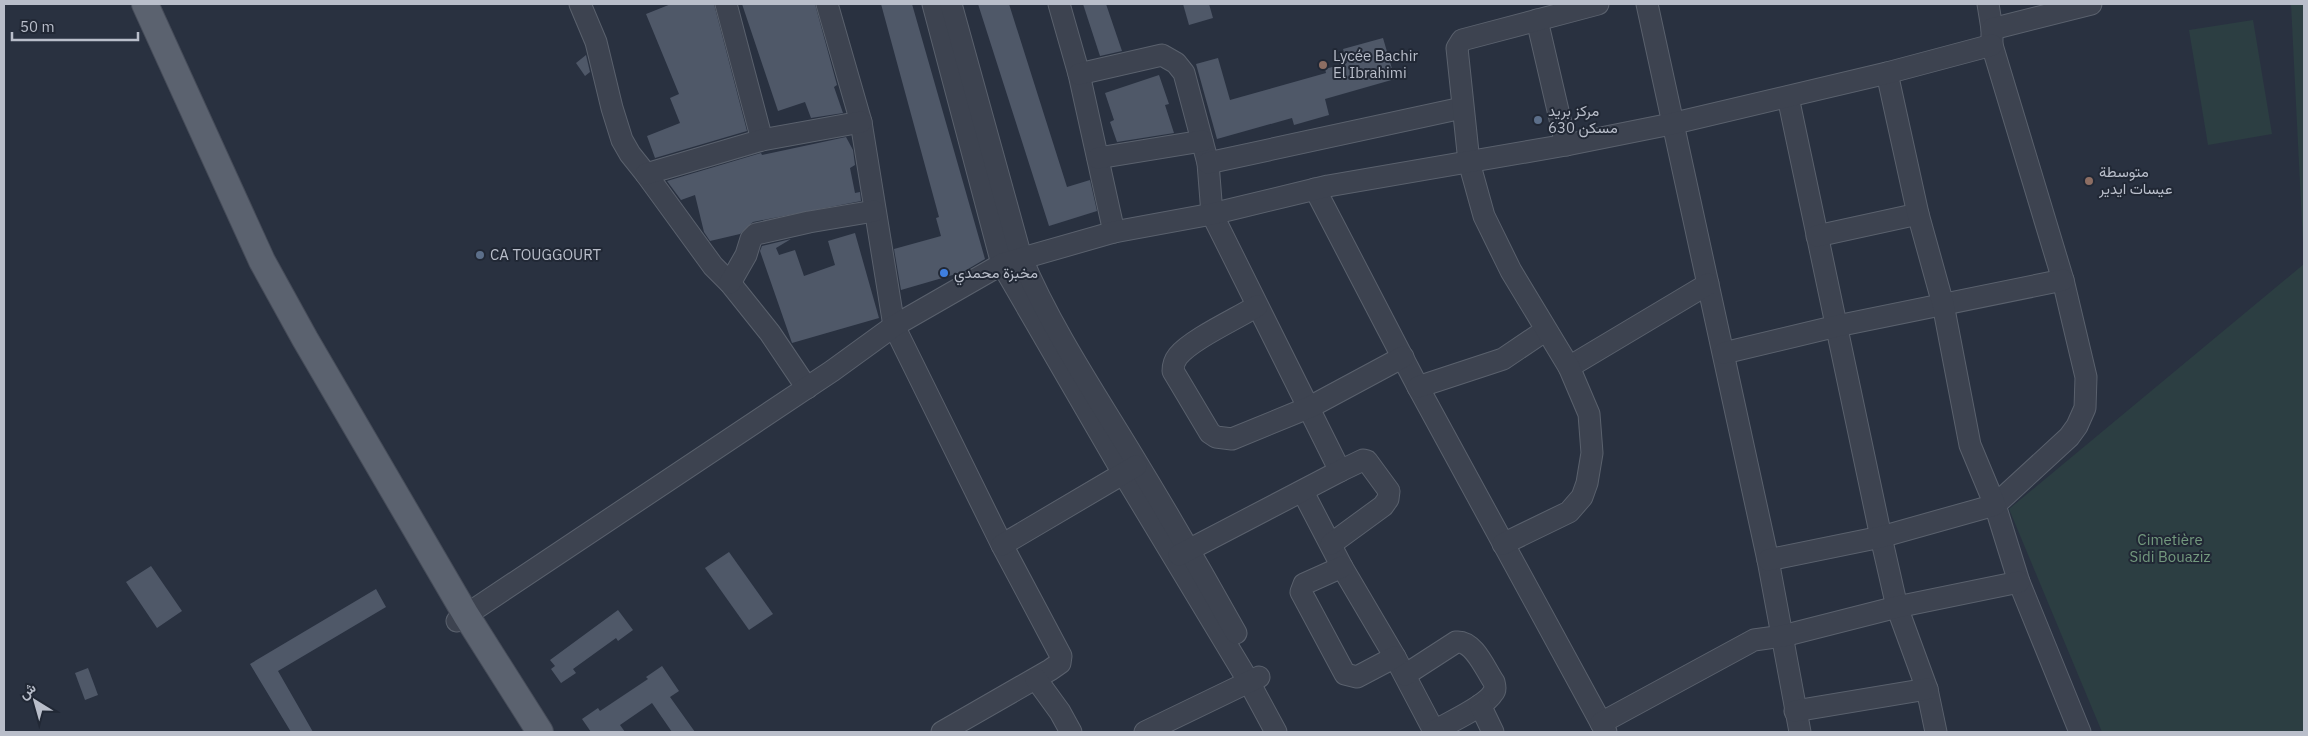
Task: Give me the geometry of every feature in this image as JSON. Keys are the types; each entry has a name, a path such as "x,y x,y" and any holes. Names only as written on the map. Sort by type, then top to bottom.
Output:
{"main road":[{"path":"133,4 242,244 528,732"},
{"path":"145,4 262,261 462,618 540,732"}],"street":[{"path":"580,4 596,42 622,140 630,154 713,266 730,283 770,333 807,388"},
{"path":"726,4 762,140"},
{"path":"827,4 860,122 894,326 1002,545 1061,653 1059,664 942,732"},
{"path":"934,4 1012,261 1029,276 1131,469 1254,680 1290,732"},
{"path":"951,4 1012,261"},
{"path":"1059,4 1079,74 1114,232"},
{"path":"1504,544 1569,512 1582,497 1587,483 1592,453 1589,414 1568,367 1512,271 1484,216 1469,162 1456,59 1457,48 1462,40 1598,4"},
{"path":"1647,4 1671,124 1724,352 1768,560 1800,732"},
{"path":"1768,560 1881,537 1995,505 2069,437 2077,426 2085,408 2086,377 2062,280 1992,37 1988,4"},
{"path":"462,618 807,388 894,326 1012,261 1114,232 1212,214 1315,189 1566,145 1671,124 1788,97 1887,73 2091,4"},
{"path":"1537,20 1566,145"},
{"path":"1079,74 1162,56 1169,58 1184,73 1208,163 1212,214 1257,306 1310,407 1340,471"},
{"path":"1887,73 1918,214 1943,304 1970,445 1995,505 2019,582 2080,732"},
{"path":"1788,97 1897,608 1927,689 1936,732"},
{"path":"1208,163 1462,108"},
{"path":"646,174 762,140 860,122"},
{"path":"1098,158 1202,141"},
{"path":"1315,189 1418,387 1604,728 1747,643 1764,637 1783,636 1897,608 2019,582"},
{"path":"730,283 756,234 809,222 874,212"},
{"path":"1817,236 1918,214"},
{"path":"1724,352 1837,326 2062,280"},
{"path":"1568,367 1708,284"},
{"path":"1257,306 1192,344 1174,362 1173,370 1210,433 1216,437 1232,439 1310,407 1403,357"},
{"path":"1418,387 1503,359 1546,330"},
{"path":"1182,554 1340,471 1363,460 1370,462 1389,494 1382,506 1331,544"},
{"path":"1002,545 1131,469"},
{"path":"1303,492 1342,567 1400,666 1433,732 1480,705 1492,695 1495,687 1494,682 1466,643 1456,642 1400,666 1357,677 1345,674 1301,592 1304,584 1342,567"},
{"path":"1036,679 1060,712 1071,732"},
{"path":"1146,732 1254,680"},
{"path":"1254,680 1276,732"},
{"path":"1795,711 1927,689"},
{"path":"1480,705 1493,732"}],"green space":[{"path":"2291,4 2304,4 2304,263"},
{"path":"2253,20 2272,134 2208,145 2189,30"},
{"name":"Cimetière Sidi Bouaziz","path":"2304,264 2304,732 2102,732 2009,509"}],"building":[{"path":"671,4 714,4 747,131 655,158 647,136 680,123 670,98 679,94 646,14"},
{"path":"742,4 815,4 837,85 834,87 843,113 811,118 805,102 778,111"},
{"path":"881,4 912,4 985,259 963,272 901,290 894,249 941,236 936,218 939,217"},
{"path":"978,4 1009,4 1067,187 1090,180 1097,211 1049,226"},
{"path":"1083,4 1106,4 1122,51 1100,56"},
{"path":"1183,4 1209,4 1213,18 1189,25"},
{"path":"1383,38 1395,79 1325,99 1329,115 1294,125 1292,118 1217,139 1196,64 1218,58 1230,100 1326,73 1325,69 1347,63 1343,49"},
{"path":"586,55 590,72 585,76 576,63"},
{"path":"1159,75 1169,104 1165,105 1174,133 1117,142 1110,122 1114,120 1105,93"},
{"path":"846,137 853,150 855,165 850,168 855,193 860,192 861,201 753,222 740,234 710,241 704,232 695,195 681,200 667,181 761,153 762,155"},
{"path":"855,233 879,318 792,343 760,251 762,246 791,239 776,248 779,255 795,250 804,276 835,265 828,241"},
{"path":"729,552 773,614 749,630 705,568"},
{"path":"151,566 182,611 157,628 126,582"},
{"path":"376,589 386,607 278,671 313,732 291,732 250,664"},
{"path":"618,610 633,630 618,641 616,638 573,669 576,673 561,683 551,669 555,666 550,660"},
{"path":"662,666 679,691 670,697 695,732 672,732 652,703 620,725 625,732 591,732 582,719 598,708 600,711 648,679 646,677"},
{"path":"88,668 98,695 85,700 75,673"}],"place":[{"name":"Lycée Bachir El Ibrahimi","path":"1323,65"},
{"name":"مركز بريد 630 مسكن","path":"1538,120"},
{"name":"متوسطة عيسات ايدير","path":"2089,181"},
{"name":"CA TOUGGOURT","path":"480,255"},
{"name":"مخبزة محمدي","path":"944,273"}]}
